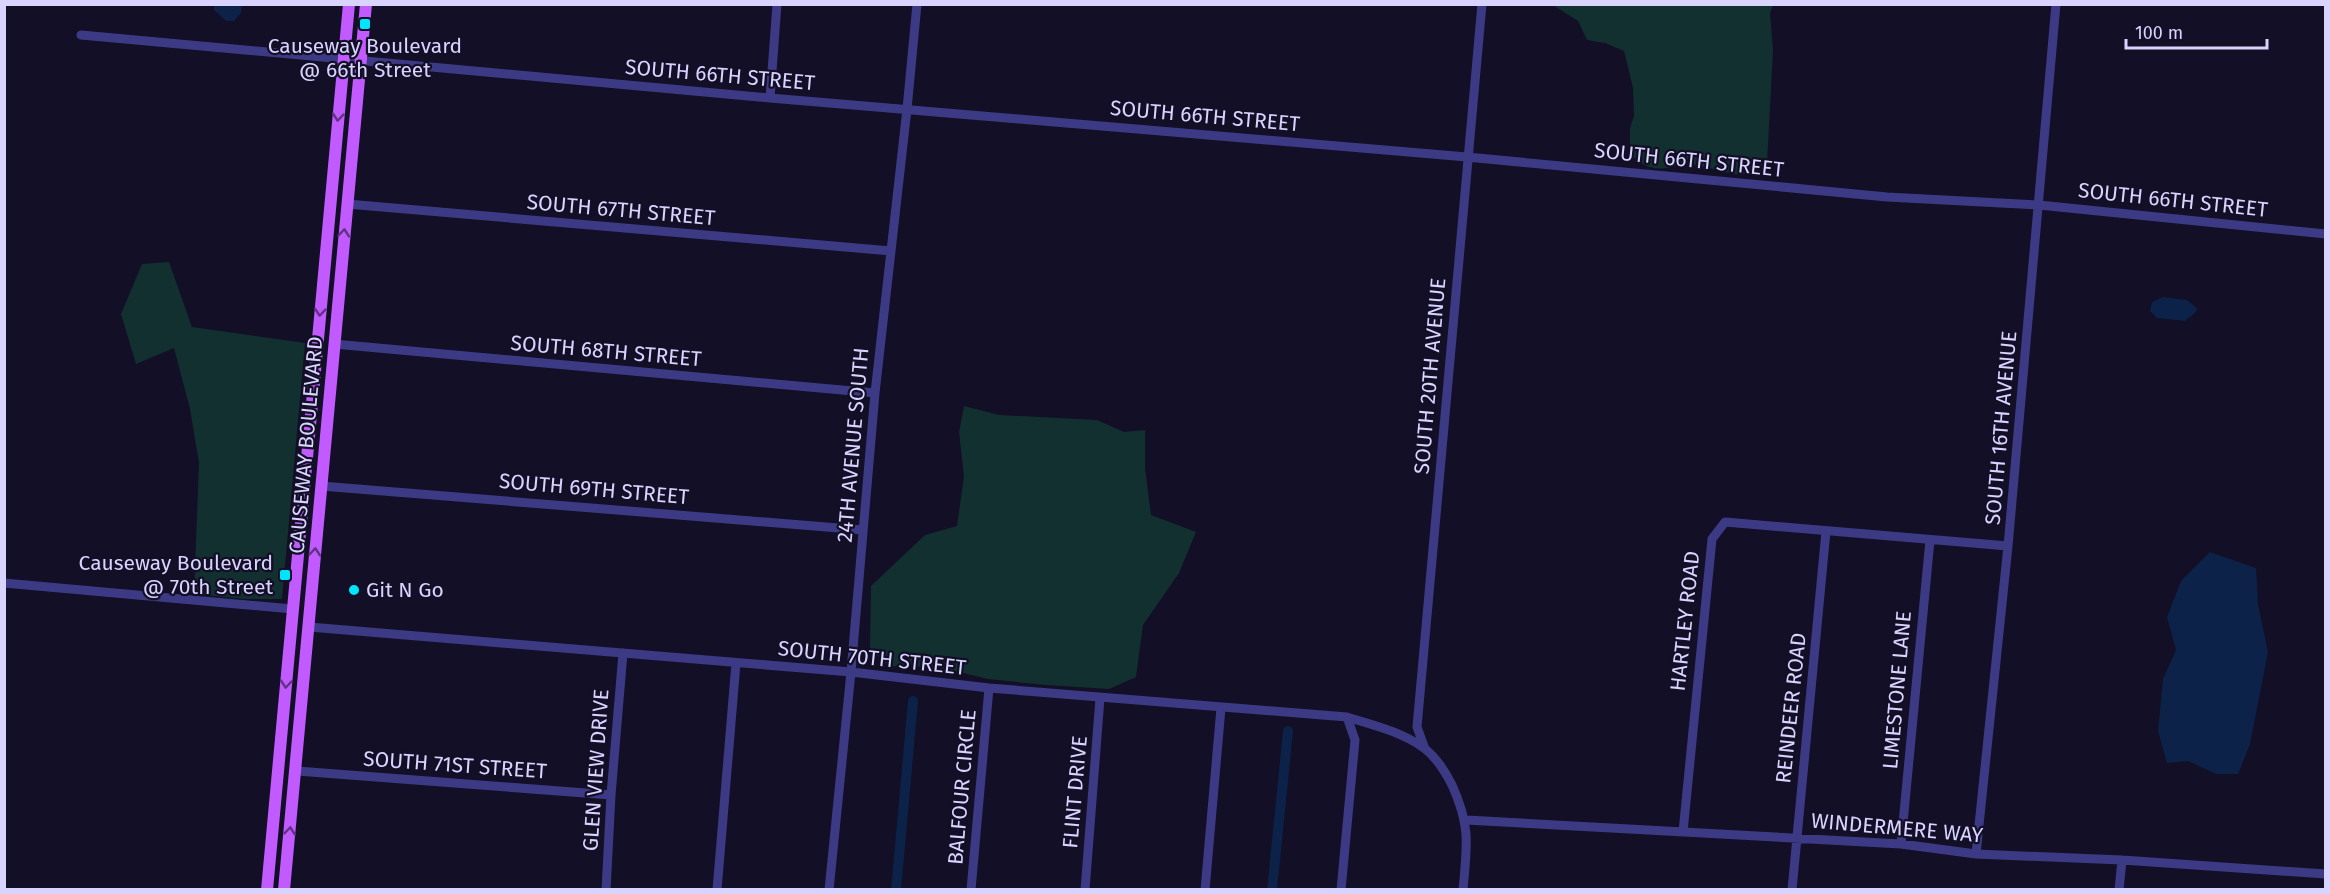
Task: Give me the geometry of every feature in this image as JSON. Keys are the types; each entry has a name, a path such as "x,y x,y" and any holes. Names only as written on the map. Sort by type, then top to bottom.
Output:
{"main road":[{"name":"CAUSEWAY BOULEVARD","path":"267,890 349,4"},
{"name":"CAUSEWAY BOULEVARD","path":"284,890 297,771 366,4"},
{"path":"293,609 310,611"},
{"path":"291,626 309,627"}],"street":[{"path":"770,98 777,4"},
{"name":"24TH AVENUE SOUTH","path":"829,890 851,672 875,393 917,4"},
{"name":"SOUTH 20TH AVENUE","path":"1425,749 1417,727 1482,4"},
{"name":"SOUTH 16TH AVENUE","path":"1976,854 2008,546 2056,4"},
{"name":"SOUTH 66TH STREET","path":"81,35 770,98 1467,157 1887,197 2039,205 2325,234"},
{"name":"SOUTH 67TH STREET","path":"347,204 891,251"},
{"name":"SOUTH 68TH STREET","path":"334,344 875,393"},
{"name":"SOUTH 69TH STREET","path":"321,486 863,530"},
{"name":"HARTLEY ROAD","path":"1683,832 1712,538 1725,522 2008,546"},
{"name":"REINDEER ROAD","path":"1792,890 1826,531"},
{"name":"LIMESTONE LANE","path":"1901,844 1930,540"},
{"path":"4,584 293,609"},
{"name":"SOUTH 70TH STREET","path":"309,627 851,672 1100,698 1347,717 1394,732 1425,749"},
{"name":"GLEN VIEW DRIVE","path":"606,890 611,795 623,653"},
{"path":"717,890 736,663"},
{"name":"BALFOUR CIRCLE","path":"970,890 988,688"},
{"name":"FLINT DRIVE","path":"1085,890 1100,698"},
{"path":"1205,890 1221,708"},
{"path":"1341,890 1355,740 1347,717"},
{"path":"1425,749 1444,770 1462,806 1466,820 1467,848 1463,890"},
{"name":"SOUTH 71ST STREET","path":"297,771 611,795"},
{"name":"WINDERMERE WAY","path":"1466,820 1901,844 1976,854 2122,860 2325,874"},
{"path":"2119,890 2122,860"}],"green space":[{"path":"1553,5 1773,5 1770,13 1773,50 1767,164 1758,170 1740,174 1691,164 1659,168 1649,167 1640,162 1630,154 1630,128 1634,116 1633,88 1624,51 1605,43 1587,40 1578,21"},
{"path":"169,262 192,327 305,343 282,599 244,599 194,594 199,463 190,409 174,348 136,364 121,314 142,264"},
{"path":"964,406 999,415 1097,420 1124,432 1145,430 1145,468 1151,515 1196,532 1179,573 1143,625 1136,677 1109,689 988,679 938,667 889,666 870,649 871,586 925,535 957,526 964,476 959,432"}],"water":[{"path":"214,4 242,5 241,13 234,21 226,21 214,10"},
{"path":"2163,297 2187,300 2197,308 2196,312 2185,321 2157,318 2150,311 2152,302"},
{"path":"2210,552 2256,568 2258,604 2268,652 2250,744 2238,774 2216,774 2188,761 2167,763 2158,731 2163,679 2176,650 2167,617 2181,581"}],"waterway":[{"path":"896,890 913,701"},
{"path":"1272,890 1288,731"}],"place":[{"name":"Causeway Boulevard @ 66th Street","path":"365,24"},
{"name":"Causeway Boulevard @ 70th Street","path":"285,575"},
{"name":"Git N Go","path":"354,590"}]}
